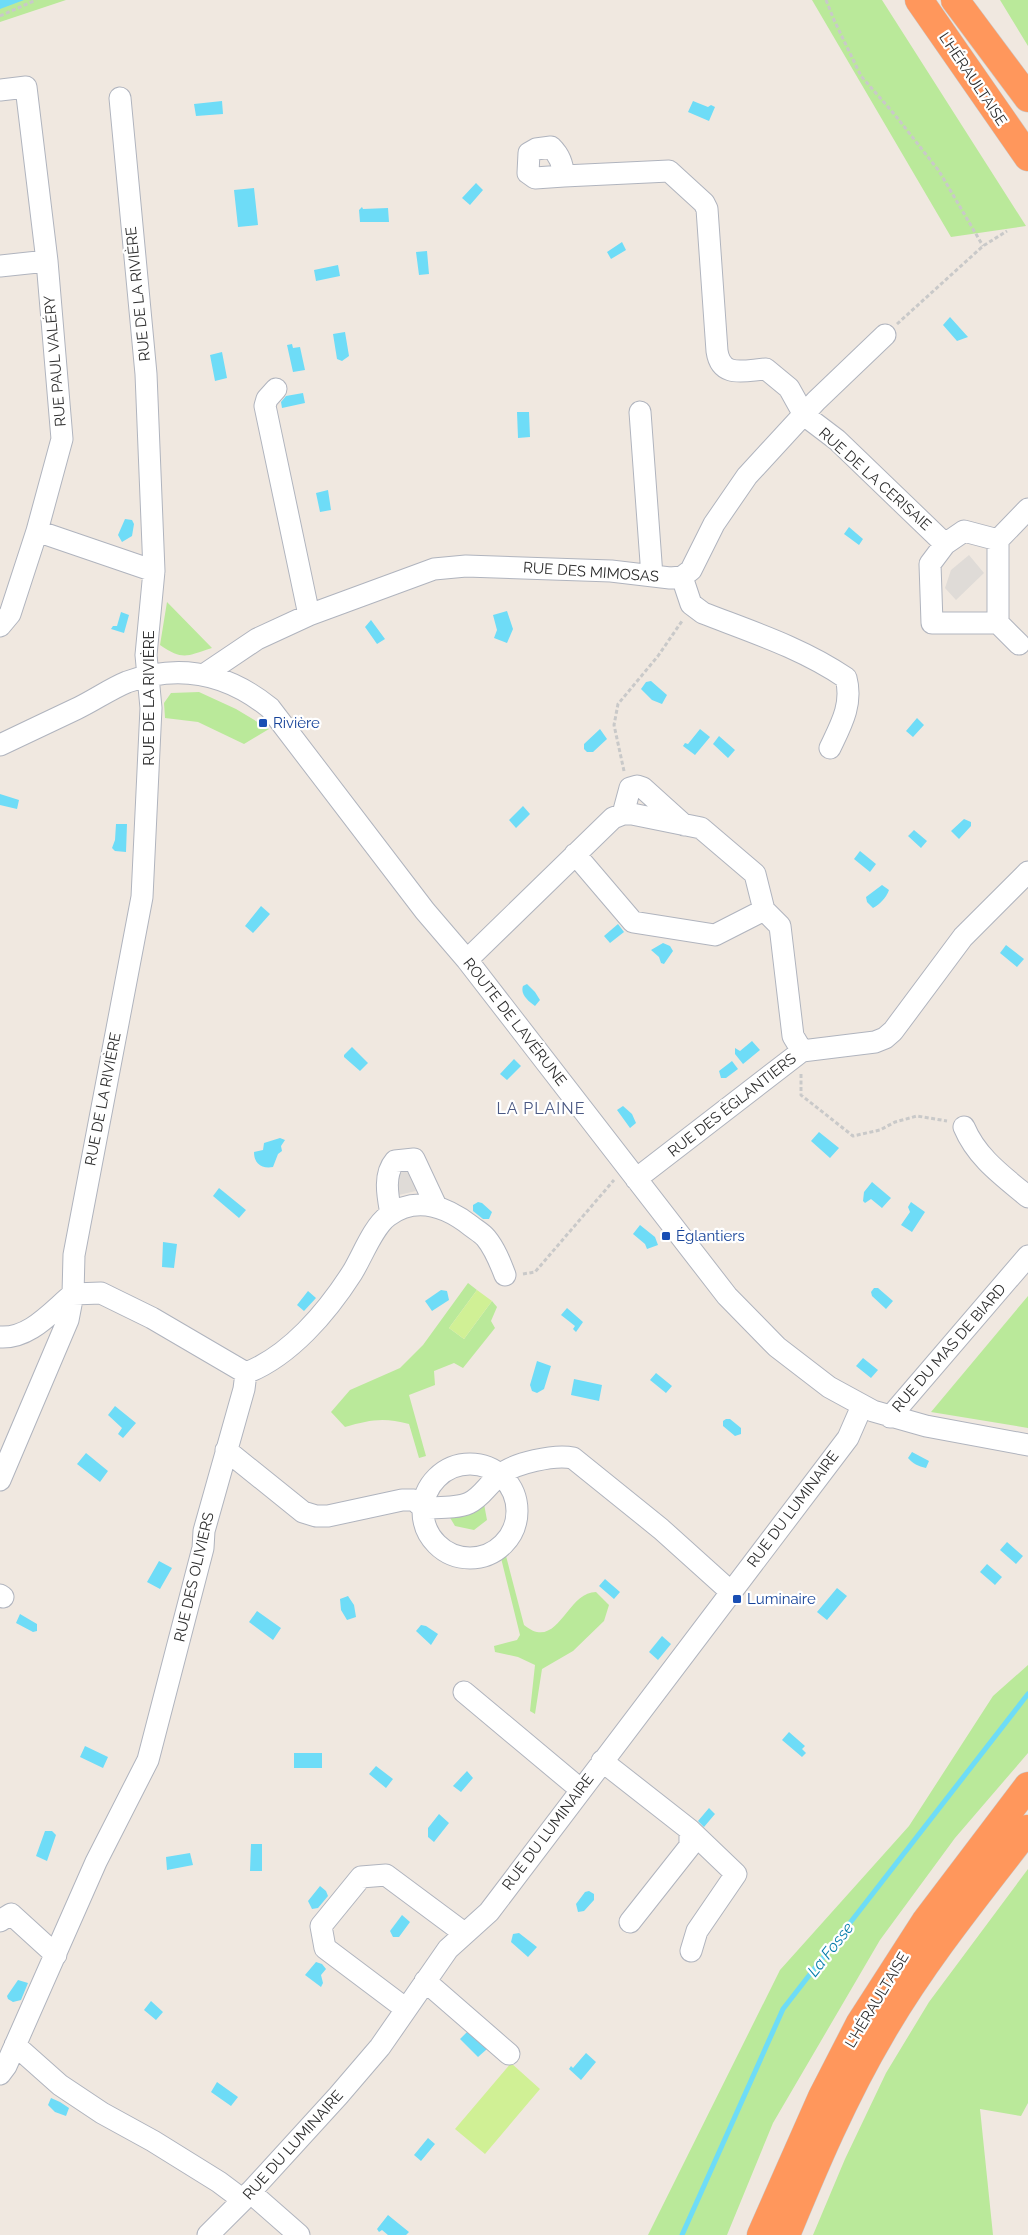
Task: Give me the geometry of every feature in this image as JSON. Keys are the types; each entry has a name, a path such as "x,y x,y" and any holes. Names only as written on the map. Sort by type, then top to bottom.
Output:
{"highway":[{"name":"L'HÉRAULTAISE","path":"919,0 1028,157"},
{"name":"L'HÉRAULTAISE","path":"955,0 1012,74 1028,98"},
{"path":"965,0 1012,74"},
{"name":"L'HÉRAULTAISE","path":"761,2235 822,2098 860,2023 925,1922 1028,1786"},
{"name":"L'HÉRAULTAISE","path":"786,2235 844,2105 882,2033 946,1934 1028,1829"}],"street":[{"name":"RUE PAUL VALÉRY","path":"0,90 26,87 47,261 62,439 37,531 10,614 0,626"},
{"name":"RUE DE LA RIVIÈRE","path":"0,1480 68,1320 74,1294 74,1255 142,897 152,708 146,654 154,571 146,374 120,98"},
{"path":"564,176 665,170 669,171 704,203 707,210 718,360 728,370 766,369 789,388 804,415"},
{"path":"0,266 47,261"},
{"path":"830,748 848,706 850,691 846,678 828,666 791,647 703,613 691,604 682,577 691,570 714,524 747,476 804,415 885,335"},
{"path":"276,389 267,399 265,406 309,615"},
{"path":"640,412 652,576"},
{"name":"RUE DE LA CERISAIE","path":"804,415 837,440 945,544"},
{"path":"998,623 998,540 1028,509"},
{"path":"37,531 154,571"},
{"path":"998,540 964,531 945,544 930,564 932,623 998,623 1019,644"},
{"name":"RUE DES MIMOSAS","path":"205,674 256,639 309,615 434,569 476,566 611,571 652,576 682,577"},
{"name":"ROUTE DE LAVÉRUNE","path":"0,745 76,709 125,683 148,676 177,672 205,674 228,681 250,692 270,708 419,904 467,960 727,1296 777,1347 829,1387 862,1406 890,1417 926,1426 1028,1444"},
{"path":"623,814 630,788 637,786 643,788 684,825"},
{"path":"467,960 613,818 623,814 632,814 701,828 755,874 764,910 780,926 793,1036 802,1051"},
{"path":"575,854 633,922 714,935 764,910"},
{"name":"RUE DES ÉGLANTIERS","path":"631,1173 802,1051 875,1042 885,1038 893,1031 963,937 1028,872"},
{"path":"964,1127 971,1144 984,1159 1028,1197"},
{"path":"391,1214 387,1188 390,1167 395,1161 407,1158 414,1159 436,1206"},
{"path":"0,1337 26,1332 74,1294 101,1293 152,1318 246,1373 263,1366 292,1344 325,1309 351,1274 380,1224 400,1209 413,1206 436,1206 458,1215 485,1237 498,1256 505,1275"},
{"name":"RUE DU MAS DE BIARD","path":"890,1417 1028,1256"},
{"name":"RUE DES OLIVIERS","path":"0,2074 56,1955 96,1862 148,1760 203,1548 204,1531 244,1389 246,1373"},
{"name":"RUE DU LUMINAIRE","path":"208,2235 247,2196 380,2047 448,1949 489,1912 580,1789 848,1438 862,1406"},
{"path":"226,1450 304,1512 316,1516 328,1516 402,1500 414,1500 423,1508 467,1504 478,1498 500,1474 524,1464 556,1457 573,1458 661,1528 731,1592"},
{"path":"473,1464 487,1467 500,1474 509,1484 517,1508 516,1521 512,1533 494,1552 483,1557 458,1557 445,1552 428,1533 424,1521 423,1508 426,1494 433,1481 444,1471 458,1465 473,1464"},
{"path":"464,1692 580,1789"},
{"path":"602,1761 690,1830 736,1874 697,1931 690,1951"},
{"path":"630,1922 690,1846 690,1830"},
{"path":"406,2008 325,1948 321,1926 361,1877 386,1875 464,1933"},
{"path":"0,1921 11,1914 56,1955"},
{"path":"425,1980 509,2054"},
{"path":"15,2045 60,2086 102,2113 153,2140 219,2182 247,2196 299,2235"}],"path":[{"path":"0,16 36,0"},
{"path":"826,0 861,76 940,171 982,246"},
{"path":"885,335 982,246 1007,231"},
{"path":"630,788 621,764 614,725 618,704 664,648 691,604"},
{"path":"802,1051 801,1095 853,1136 880,1130 895,1122 917,1116 940,1118 964,1127"},
{"path":"505,1275 535,1272 631,1173"}],"green space":[{"path":"0,0 66,0 0,22"},
{"path":"812,0 882,0 1026,226 951,237"},
{"path":"1000,0 1028,0 1028,46"},
{"path":"167,602 212,648 185,656 160,645"},
{"path":"199,692 236,709 269,729 244,744 198,722 165,718 164,703 171,693"},
{"path":"468,1283 477,1290 449,1328 464,1339 492,1301 497,1307 491,1321 495,1328 463,1368 454,1363 434,1371 435,1385 409,1395 426,1456 419,1458 409,1424 377,1420 345,1427 331,1412 350,1390 400,1368 423,1345"},
{"path":"477,1290 492,1301 464,1339 449,1328"},
{"path":"1028,1296 1028,1428 931,1412"},
{"path":"484,1504 487,1520 474,1530 455,1526 449,1516"},
{"path":"506,1556 524,1625 536,1632 545,1632 554,1627 577,1601 586,1595 596,1592 609,1605 604,1621 573,1651 542,1669 535,1714 530,1711 535,1665 518,1657 495,1652 494,1646 517,1640 520,1635 501,1558"},
{"path":"1028,1665 1028,1753 955,1838 880,1940 773,2123 727,2235 648,2235 780,1970 909,1826 993,1696"},
{"path":"1028,1869 1028,2103 1021,2116 980,2109 993,2235 813,2235 845,2159 886,2073 929,2002"},
{"path":"511,2063 540,2089 485,2154 455,2129"}],"shaded area":[{"path":"969,555 984,573 956,600 945,588 951,570"},
{"path":"404,1171 408,1173 416,1191 399,1195 399,1174"}],"water":[{"path":"0,0 24,0 0,9"},
{"path":"222,101 223,114 196,116 194,104"},
{"path":"693,101 708,107 711,105 715,107 709,121 688,112"},
{"path":"476,183 483,190 470,205 462,198"},
{"path":"254,188 258,225 238,227 234,190"},
{"path":"362,207 363,209 388,208 389,222 360,222 359,210"},
{"path":"622,242 626,250 611,259 607,252"},
{"path":"427,251 429,274 419,275 416,252"},
{"path":"338,265 340,276 316,281 314,270"},
{"path":"950,317 968,337 957,341 943,325"},
{"path":"345,332 349,356 342,361 337,359 333,334"},
{"path":"292,344 293,348 300,347 305,370 293,372 287,345"},
{"path":"222,352 227,378 215,381 210,355"},
{"path":"303,393 305,403 282,408 281,402 286,396"},
{"path":"517,412 529,412 530,437 518,438"},
{"path":"328,490 331,510 320,512 316,493"},
{"path":"125,519 132,520 134,524 132,536 122,542 118,535"},
{"path":"849,527 863,539 859,545 844,534"},
{"path":"507,611 513,629 507,643 494,638 497,630 493,615"},
{"path":"121,612 129,615 124,633 111,629 113,626 117,626"},
{"path":"371,620 385,639 377,644 365,627"},
{"path":"651,681 667,695 662,704 652,700 641,689 646,682"},
{"path":"917,718 924,725 913,737 906,731"},
{"path":"600,729 607,739 593,752 587,752 584,749 584,744"},
{"path":"700,729 710,737 695,755 683,746 685,743 688,744"},
{"path":"719,736 735,750 728,758 713,744"},
{"path":"0,794 19,800 17,809 0,805"},
{"path":"523,806 530,814 516,828 509,820"},
{"path":"964,819 971,822 971,826 959,839 951,831"},
{"path":"116,824 127,824 126,852 115,851 112,848 115,840"},
{"path":"914,830 927,841 921,848 908,836"},
{"path":"860,851 876,864 870,872 854,859"},
{"path":"882,885 889,890 878,905 873,908 867,902 866,897"},
{"path":"261,906 270,914 253,933 245,926"},
{"path":"618,924 624,932 610,943 604,936"},
{"path":"663,943 670,946 673,951 664,964 661,963 659,957 651,950"},
{"path":"1006,945 1024,959 1017,967 1000,953"},
{"path":"527,984 540,1000 535,1006 524,995 522,989"},
{"path":"752,1041 760,1050 743,1064 735,1054 735,1048 740,1051"},
{"path":"352,1047 368,1063 360,1071 344,1057"},
{"path":"514,1059 521,1066 507,1080 500,1074"},
{"path":"732,1061 738,1069 726,1078 721,1078 719,1071"},
{"path":"623,1106 632,1114 636,1123 630,1128 617,1110"},
{"path":"819,1132 839,1148 830,1158 811,1141"},
{"path":"280,1138 285,1140 281,1146 282,1151 278,1154 273,1167 259,1165 255,1160 254,1152 263,1150 264,1143"},
{"path":"872,1182 891,1198 882,1208 871,1199 865,1203 863,1201 864,1192"},
{"path":"219,1188 246,1210 239,1218 213,1196"},
{"path":"478,1202 482,1203 492,1212 489,1219 483,1219 473,1211 473,1205"},
{"path":"911,1202 925,1212 912,1232 901,1225 910,1212 908,1207"},
{"path":"640,1225 655,1237 658,1245 647,1249 645,1244 633,1234"},
{"path":"163,1242 177,1244 174,1268 162,1267"},
{"path":"874,1288 878,1288 893,1301 886,1309 872,1296 871,1292"},
{"path":"441,1290 447,1291 449,1300 432,1311 425,1301"},
{"path":"308,1291 316,1298 304,1311 297,1305"},
{"path":"567,1308 583,1322 576,1332 573,1329 575,1326 561,1315"},
{"path":"863,1358 878,1370 871,1378 856,1366"},
{"path":"537,1361 551,1366 544,1389 537,1393 532,1391 530,1385"},
{"path":"656,1373 672,1386 666,1393 650,1380"},
{"path":"574,1379 602,1385 599,1401 571,1395"},
{"path":"115,1406 136,1423 123,1438 118,1434 122,1428 108,1415"},
{"path":"730,1419 741,1428 741,1434 735,1436 723,1426 723,1421"},
{"path":"912,1452 929,1461 926,1468 912,1462 908,1458"},
{"path":"86,1453 108,1471 100,1482 77,1464"},
{"path":"1007,1542 1023,1556 1016,1564 1000,1550"},
{"path":"159,1561 172,1568 160,1589 147,1582"},
{"path":"987,1564 1002,1577 995,1585 980,1572"},
{"path":"605,1579 620,1592 614,1599 599,1586"},
{"path":"837,1588 847,1596 827,1620 817,1612"},
{"path":"348,1596 354,1605 356,1617 347,1620 341,1610 340,1599"},
{"path":"257,1611 281,1628 273,1640 249,1622"},
{"path":"20,1614 37,1624 37,1631 33,1632 16,1623"},
{"path":"421,1625 438,1634 431,1645 416,1631"},
{"path":"662,1636 671,1644 658,1660 649,1652"},
{"path":"789,1732 805,1746 802,1749 806,1753 802,1757 782,1740"},
{"path":"85,1746 108,1757 103,1768 80,1757"},
{"path":"294,1753 322,1753 322,1768 294,1768"},
{"path":"376,1766 393,1779 386,1788 369,1774"},
{"path":"467,1771 473,1778 461,1792 453,1786"},
{"path":"709,1808 715,1814 704,1827 698,1821"},
{"path":"439,1814 449,1823 434,1842 428,1837 428,1828"},
{"path":"45,1831 52,1831 56,1835 47,1861 36,1856"},
{"path":"251,1844 262,1844 262,1871 250,1871"},
{"path":"190,1853 193,1865 167,1870 166,1857"},
{"path":"320,1886 326,1891 328,1896 318,1908 312,1909 308,1901"},
{"path":"589,1891 594,1894 594,1900 584,1911 578,1912 576,1904 585,1892"},
{"path":"402,1915 410,1922 399,1937 393,1937 390,1931"},
{"path":"519,1933 537,1947 528,1957 511,1942 513,1934"},
{"path":"316,1962 322,1964 326,1969 321,1975 323,1983 321,1987 305,1975"},
{"path":"18,1980 28,1983 21,2000 13,2002 7,1996"},
{"path":"151,2001 163,2012 156,2020 144,2010"},
{"path":"469,2030 487,2049 478,2057 460,2039"},
{"path":"586,2053 596,2062 581,2080 569,2069 571,2066 573,2068"},
{"path":"217,2082 238,2097 231,2106 211,2092"},
{"path":"51,2098 69,2108 66,2116 55,2112 48,2105"},
{"path":"428,2138 435,2144 421,2161 414,2155"},
{"path":"388,2215 409,2232 406,2235 388,2235 382,2230 379,2232 377,2229"}],"waterway":[{"name":"La Fosse","path":"682,2235 783,2009 1028,1694"}],"place":[{"name":"Rivière","path":"263,723"},
{"name":"Églantiers","path":"666,1236"},
{"name":"Luminaire","path":"737,1599"}],"district":[{"name":"LA PLAINE","path":"541,1108"}]}
